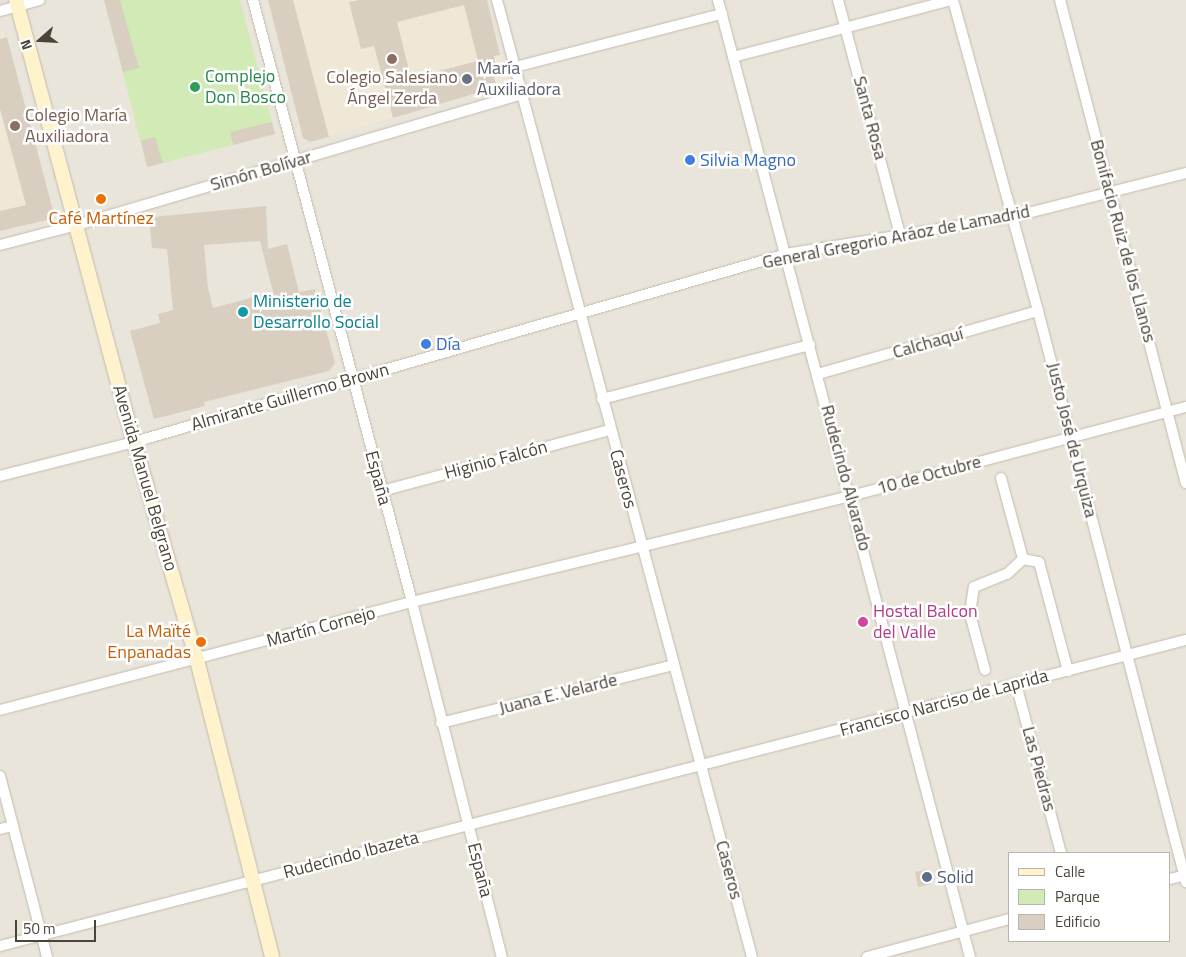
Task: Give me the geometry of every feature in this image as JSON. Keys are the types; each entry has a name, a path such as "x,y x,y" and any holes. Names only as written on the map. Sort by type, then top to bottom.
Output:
{"main road":[{"name":"Avenida Manuel Belgrano","path":"17,3 134,442 197,660 272,957"}],"street":[{"path":"0,11 17,3 40,0"},
{"name":"España","path":"253,0 351,379 412,602 441,723 502,957"},
{"name":"Caseros","path":"497,0 579,314 752,957"},
{"name":"Rudecindo Alvarado","path":"718,0 851,496 970,957"},
{"name":"Santa Rosa","path":"838,0 900,235"},
{"path":"733,56 953,0"},
{"name":"Justo José de Urquiza","path":"953,0 1038,311 1185,877"},
{"name":"Bonifacio Ruiz de los Llanos","path":"1060,0 1186,483"},
{"path":"515,67 722,14"},
{"name":"Simón Bolívar","path":"0,245 77,226 521,94"},
{"name":"General Gregorio Aráoz de Lamadrid","path":"579,314 786,254 1012,217 1186,173"},
{"name":"Calchaquí","path":"818,374 1038,311"},
{"name":"Almirante Guillermo Brown","path":"0,476 134,442 579,314"},
{"path":"602,399 810,345"},
{"name":"10 de Octubre","path":"642,548 851,496 1071,436 1186,407"},
{"name":"Higinio Falcón","path":"382,491 610,430"},
{"path":"1001,478 1023,559"},
{"name":"Martín Cornejo","path":"0,710 197,660 412,602 642,548"},
{"path":"985,670 970,614 974,587 1007,574 1023,559"},
{"path":"1023,559 1039,562 1068,671"},
{"name":"Francisco Narciso de Laprida","path":"702,766 1186,640"},
{"name":"Juana E. Velarde","path":"441,723 674,665"},
{"name":"Las Piedras","path":"1016,684 1061,852"},
{"name":"Rudecindo Ibazeta","path":"0,946 468,824 702,766"},
{"path":"0,776 47,957"},
{"path":"0,829 13,826"},
{"path":"1171,879 1185,877"},
{"path":"867,957 1008,920"}],"shaded area":[{"path":"0,0 1186,0 1186,957 0,957"},
{"path":"268,0 487,0 507,80 503,85 310,142 303,138"},
{"name":"Colegio María Auxiliadora","path":"0,29 7,37 54,214 51,219 0,231"}],"green space":[{"name":"Complejo Don Bosco","path":"104,0 240,0 275,134 147,167"}],"building":[{"path":"104,0 120,0 139,68 123,72"},
{"name":"Colegio Salesiano Ángel Zerda","path":"268,0 293,0 329,137 310,142 303,138"},
{"name":"Colegio Salesiano Ángel Zerda","path":"359,0 487,0 500,55 494,56 495,64 490,65 497,87 393,118 374,46 361,49 349,2","holes":["464,5 478,61 411,78 397,22"]},
{"name":"Colegio María Auxiliadora","path":"7,37 54,214 51,219 0,231 0,211 26,205 0,109 0,39"},
{"path":"272,122 275,134 233,145 230,132"},
{"path":"155,137 163,163 147,167 141,141"},
{"name":"Ministerio de Desarrollo Social","path":"266,206 268,249 287,244 299,292 315,289 335,363 329,371 204,402 205,406 154,419 130,331 160,323 158,314 173,310 167,249 152,248 150,226 155,226 155,217","holes":["260,241 273,292 213,308 208,288 204,245"]},
{"path":"927,869 931,884 918,887 915,872"}],"place":[{"name":"Colegio Salesiano Ángel Zerda","path":"392,59"},
{"name":"María Auxiliadora","path":"467,79"},
{"name":"Complejo Don Bosco","path":"195,87"},
{"name":"Colegio María Auxiliadora","path":"15,126"},
{"name":"Silvia Magno","path":"690,160"},
{"name":"Café Martínez","path":"101,199"},
{"name":"Ministerio de Desarrollo Social","path":"243,312"},
{"name":"Día","path":"426,344"},
{"name":"Hostal Balcon del Valle","path":"863,622"},
{"name":"La Maïté Enpanadas","path":"201,642"},
{"name":"Solid","path":"927,877"}]}
